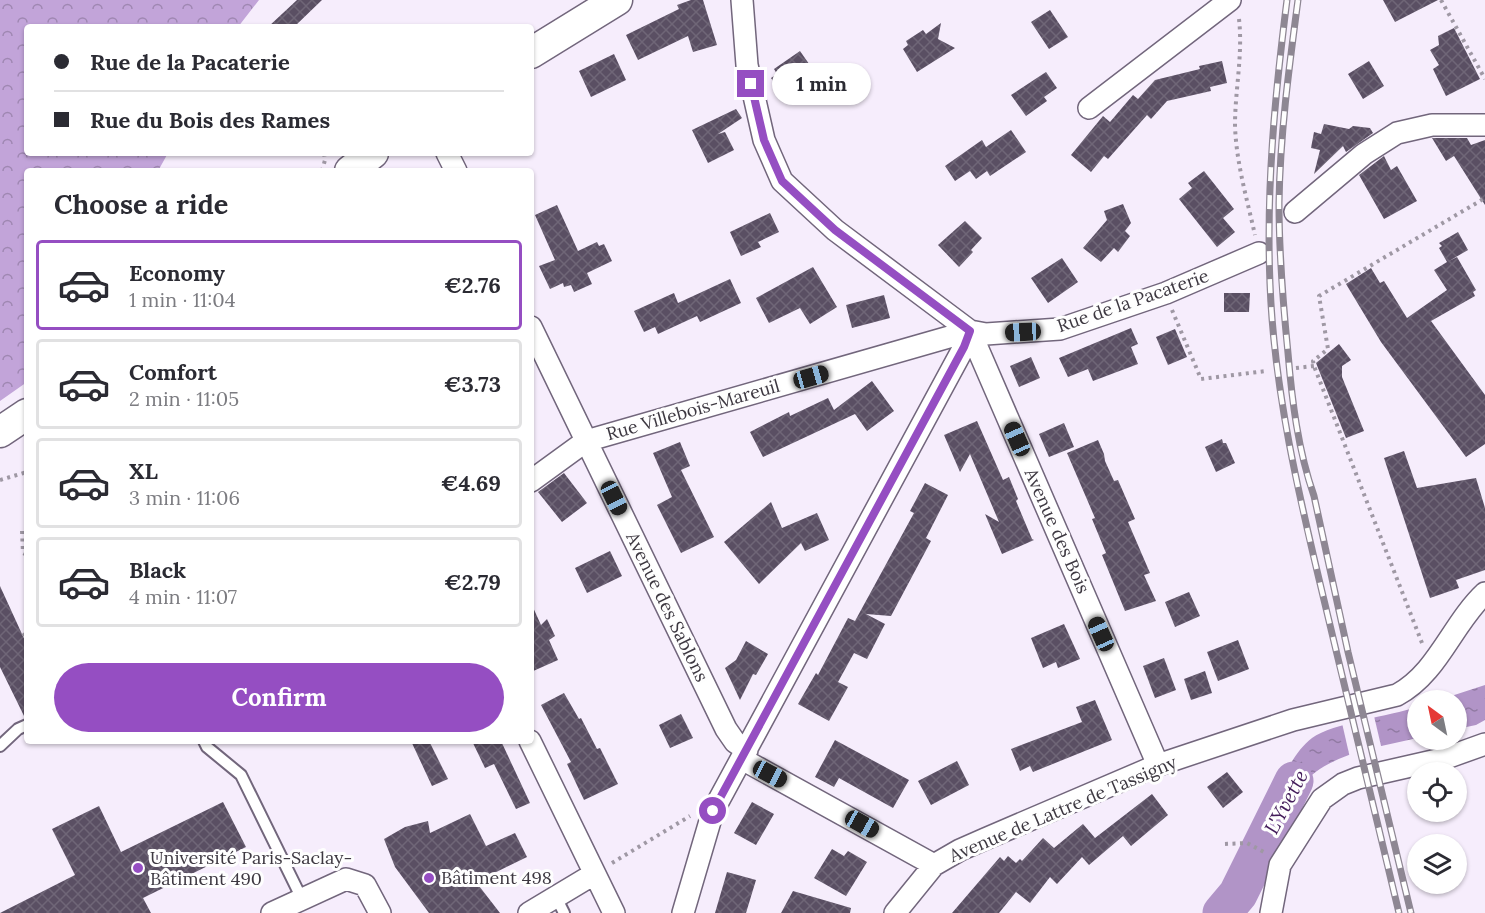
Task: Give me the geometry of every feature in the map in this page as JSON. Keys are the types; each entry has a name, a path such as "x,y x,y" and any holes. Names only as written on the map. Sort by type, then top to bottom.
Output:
{"street":[{"path":"534,51 617,0"},
{"path":"683,913 713,811 964,347 970,331 835,230 782,181 764,140 747,65 742,0"},
{"path":"1089,108 1234,4"},
{"path":"1296,212 1364,154 1397,133 1432,125 1485,125"},
{"path":"354,168 369,156"},
{"name":"Rue de la Pacaterie","path":"970,331 986,334 1060,329 1166,293 1258,253"},
{"name":"Rue Villebois-Mareuil","path":"534,479 586,441 970,331"},
{"name":"Avenue des Bois","path":"970,331 1158,765"},
{"name":"Avenue des Sablons","path":"534,333 726,729 735,742 745,754 934,865"},
{"path":"0,432 24,416"},
{"name":"Avenue de Lattre de Tassigny","path":"895,913 934,865 968,846 1158,765 1293,720 1397,695 1410,688 1424,675 1481,596"},
{"path":"532,744 600,870 614,913"},
{"path":"1270,913 1280,864 1322,799 1343,784 1358,778 1446,758 1485,744"},
{"path":"529,913 560,905 600,870"},
{"path":"272,913 346,879 365,885 380,913"}],"lane":[{"path":"0,746 24,726"},
{"path":"206,744 241,775 302,899"}],"path":[{"path":"1441,0 1485,79"},
{"path":"1234,4 1241,36 1235,126 1237,148 1258,253"},
{"path":"1426,652 1314,366 1313,361 1328,349 1319,296 1485,198"},
{"path":"1166,293 1201,379 1266,371"},
{"path":"1296,368 1314,366"},
{"path":"0,480 24,473"},
{"path":"22,531 24,554"},
{"path":"600,870 681,820 697,813 713,811"},
{"path":"1225,844 1247,843 1271,856"}],"green space":[{"path":"0,0 259,0 240,24 24,24 24,156 166,156 160,168 24,168 24,384 0,401"}],"water":[{"path":"1485,685 1485,720 1467,727 1467,691"},
{"path":"1406,710 1407,740 1355,753 1326,765 1313,774 1299,789 1282,832 1263,826 1289,767 1303,746 1312,738 1333,728"}],"pier":[{"path":"1374,716 1382,750 1350,758 1342,723"}],"building":[{"path":"297,0 322,0 297,24 271,24"},
{"path":"691,0 703,0 717,45 693,52 688,36 638,60 626,35 679,9 677,5"},
{"path":"1383,0 1438,0 1395,22"},
{"path":"1050,10 1068,37 1049,49 1031,22"},
{"path":"941,23 938,39 955,48 917,72 903,49 908,45 906,41 923,30 926,34"},
{"path":"1454,28 1480,79 1446,96 1433,69 1439,65 1430,50 1439,45 1438,36"},
{"path":"800,51 814,71 781,93 771,78 777,74 774,69"},
{"path":"614,54 626,80 591,97 579,71"},
{"path":"1222,61 1227,83 1210,87 1211,91 1167,101 1151,119 1147,115 1108,159 1104,156 1091,172 1071,155 1103,116 1110,122 1133,95 1138,99 1155,80"},
{"path":"1369,61 1384,86 1363,99 1348,74"},
{"path":"1046,72 1057,88 1044,97 1047,101 1026,116 1011,95"},
{"path":"736,109 742,118 718,134 725,132 734,150 708,163 692,130"},
{"path":"1324,124 1349,129 1353,126 1370,128 1373,133 1346,152 1343,146 1314,174 1320,150 1311,148 1314,132 1321,134"},
{"path":"1011,130 1026,152 990,176 987,171 976,179 970,171 955,181 945,166 982,140 986,147"},
{"path":"1432,138 1467,138 1471,145 1485,140 1485,205 1454,156 1446,161"},
{"path":"1384,156 1391,170 1397,166 1417,201 1384,219 1359,175"},
{"path":"1204,171 1234,209 1223,218 1235,232 1217,247 1179,199 1192,188 1188,183"},
{"path":"1123,204 1131,223 1125,231 1130,236 1118,252 1114,248 1101,262 1083,248 1107,220 1104,211"},
{"path":"557,205 578,251 597,242 599,246 604,244 612,261 587,273 592,284 574,292 571,285 564,287 563,283 550,289 539,266 555,260 535,215"},
{"path":"770,213 779,232 758,242 761,247 741,256 730,232"},
{"path":"965,221 982,238 959,267 938,245"},
{"path":"1458,232 1468,250 1449,261 1457,257 1476,290 1473,292 1475,296 1431,321 1485,395 1485,444 1466,457 1381,342 1346,284 1371,268 1380,283 1384,281 1407,318 1447,290 1434,270 1447,262 1439,248 1442,246 1439,243"},
{"path":"1062,258 1078,282 1048,303 1031,278"},
{"path":"813,267 837,307 810,324 800,308 769,323 756,298"},
{"path":"730,279 741,303 700,322 697,316 658,334 655,327 644,332 634,311 674,293 678,303"},
{"path":"1224,293 1250,293 1249,312 1224,312"},
{"path":"884,295 890,318 852,328 846,305"},
{"path":"1131,328 1138,344 1131,347 1138,364 1093,381 1088,369 1068,377 1059,358"},
{"path":"1175,329 1187,357 1168,365 1156,337"},
{"path":"1339,344 1351,360 1342,366 1342,377 1364,431 1346,438 1316,363"},
{"path":"1031,357 1040,378 1019,387 1010,366"},
{"path":"872,381 894,411 867,431 855,414 763,457 750,432 789,412 790,416 828,398 834,410"},
{"path":"977,421 1003,480 1009,477 1018,499 1016,501 1034,540 1002,554 985,514 999,522 970,454 960,472 944,435"},
{"path":"1064,423 1074,447 1049,457 1039,434"},
{"path":"1222,439 1235,463 1216,472 1205,447"},
{"path":"1098,440 1114,481 1118,480 1135,519 1128,522 1150,573 1144,575 1156,601 1125,611 1102,555 1106,553 1092,519 1095,518 1067,453"},
{"path":"680,442 690,466 681,470 714,537 681,553 657,505 672,497 653,453"},
{"path":"1404,451 1417,488 1476,478 1485,508 1485,570 1456,580 1459,588 1430,598 1384,458"},
{"path":"564,473 587,503 562,522 538,492"},
{"path":"925,483 948,495 926,538 931,541 891,616 866,614 885,624 867,659 854,653 838,682 848,687 829,721 798,704 816,673 818,675 848,618 855,621 914,513 910,511"},
{"path":"771,502 782,528 817,513 829,540 805,551 801,543 759,584 724,542"},
{"path":"610,551 622,576 587,593 575,568"},
{"path":"0,586 24,638 24,716 0,667"},
{"path":"1189,592 1200,616 1175,627 1165,602"},
{"path":"534,610 541,625 547,619 555,636 549,640 558,660 534,671"},
{"path":"1064,624 1080,659 1058,668 1056,662 1043,668 1031,638"},
{"path":"1238,640 1249,669 1218,681 1207,652"},
{"path":"746,641 768,654 756,675 753,674 740,700 725,668 736,660"},
{"path":"1164,658 1176,690 1155,698 1143,666"},
{"path":"1205,671 1212,693 1191,700 1184,679"},
{"path":"564,693 579,719 581,718 597,749 600,748 618,784 584,800 567,764 571,762 541,705"},
{"path":"1095,700 1112,740 1033,772 1030,766 1020,771 1011,749 1082,722 1076,707"},
{"path":"681,714 693,738 670,748 659,725"},
{"path":"835,740 909,780 893,808 839,778 834,787 815,777"},
{"path":"412,744 430,744 448,779 432,786"},
{"path":"473,744 502,744 530,803 516,809 494,764 485,768"},
{"path":"957,761 969,785 931,805 918,781"},
{"path":"1227,772 1243,792 1223,808 1207,787"},
{"path":"1152,794 1168,815 1131,846 1123,836 1089,865 1082,857 1057,884 1050,877 1030,903 1016,892 999,913 952,913 1000,857 1004,861 1008,856 1016,863 1020,859 1022,861 1043,838 1054,848 1083,824 1095,838"},
{"name":"Université Paris-Saclay- Bâtiment 490","path":"223,802 246,847 143,898 151,913 0,913 75,875 52,829 99,806 121,852"},
{"path":"752,802 774,814 756,845 734,833"},
{"path":"470,814 486,846 515,833 527,857 476,882 500,913 429,913 395,867 384,839 405,827 428,821 430,833"},
{"path":"832,849 844,856 848,851 867,862 846,896 814,878"},
{"path":"727,872 756,880 746,913 715,913"},
{"path":"793,891 851,908 850,913 781,913"}],"waterway":[{"name":"L'Yvette","path":"1222,913 1238,894 1294,781"}],"railway":[{"path":"1287,0 1275,106 1270,177 1269,248 1272,324 1282,404 1306,522 1399,913"},
{"path":"1298,0 1283,127 1279,203 1284,316 1296,425 1411,913"}],"place":[{"name":"Université Paris-Saclay- Bâtiment 490","path":"138,868"},
{"name":"Bâtiment 498","path":"429,878"}],"route":[{"path":"713,811 964,347 970,331 835,230 782,181 764,140 751,84"}]}
